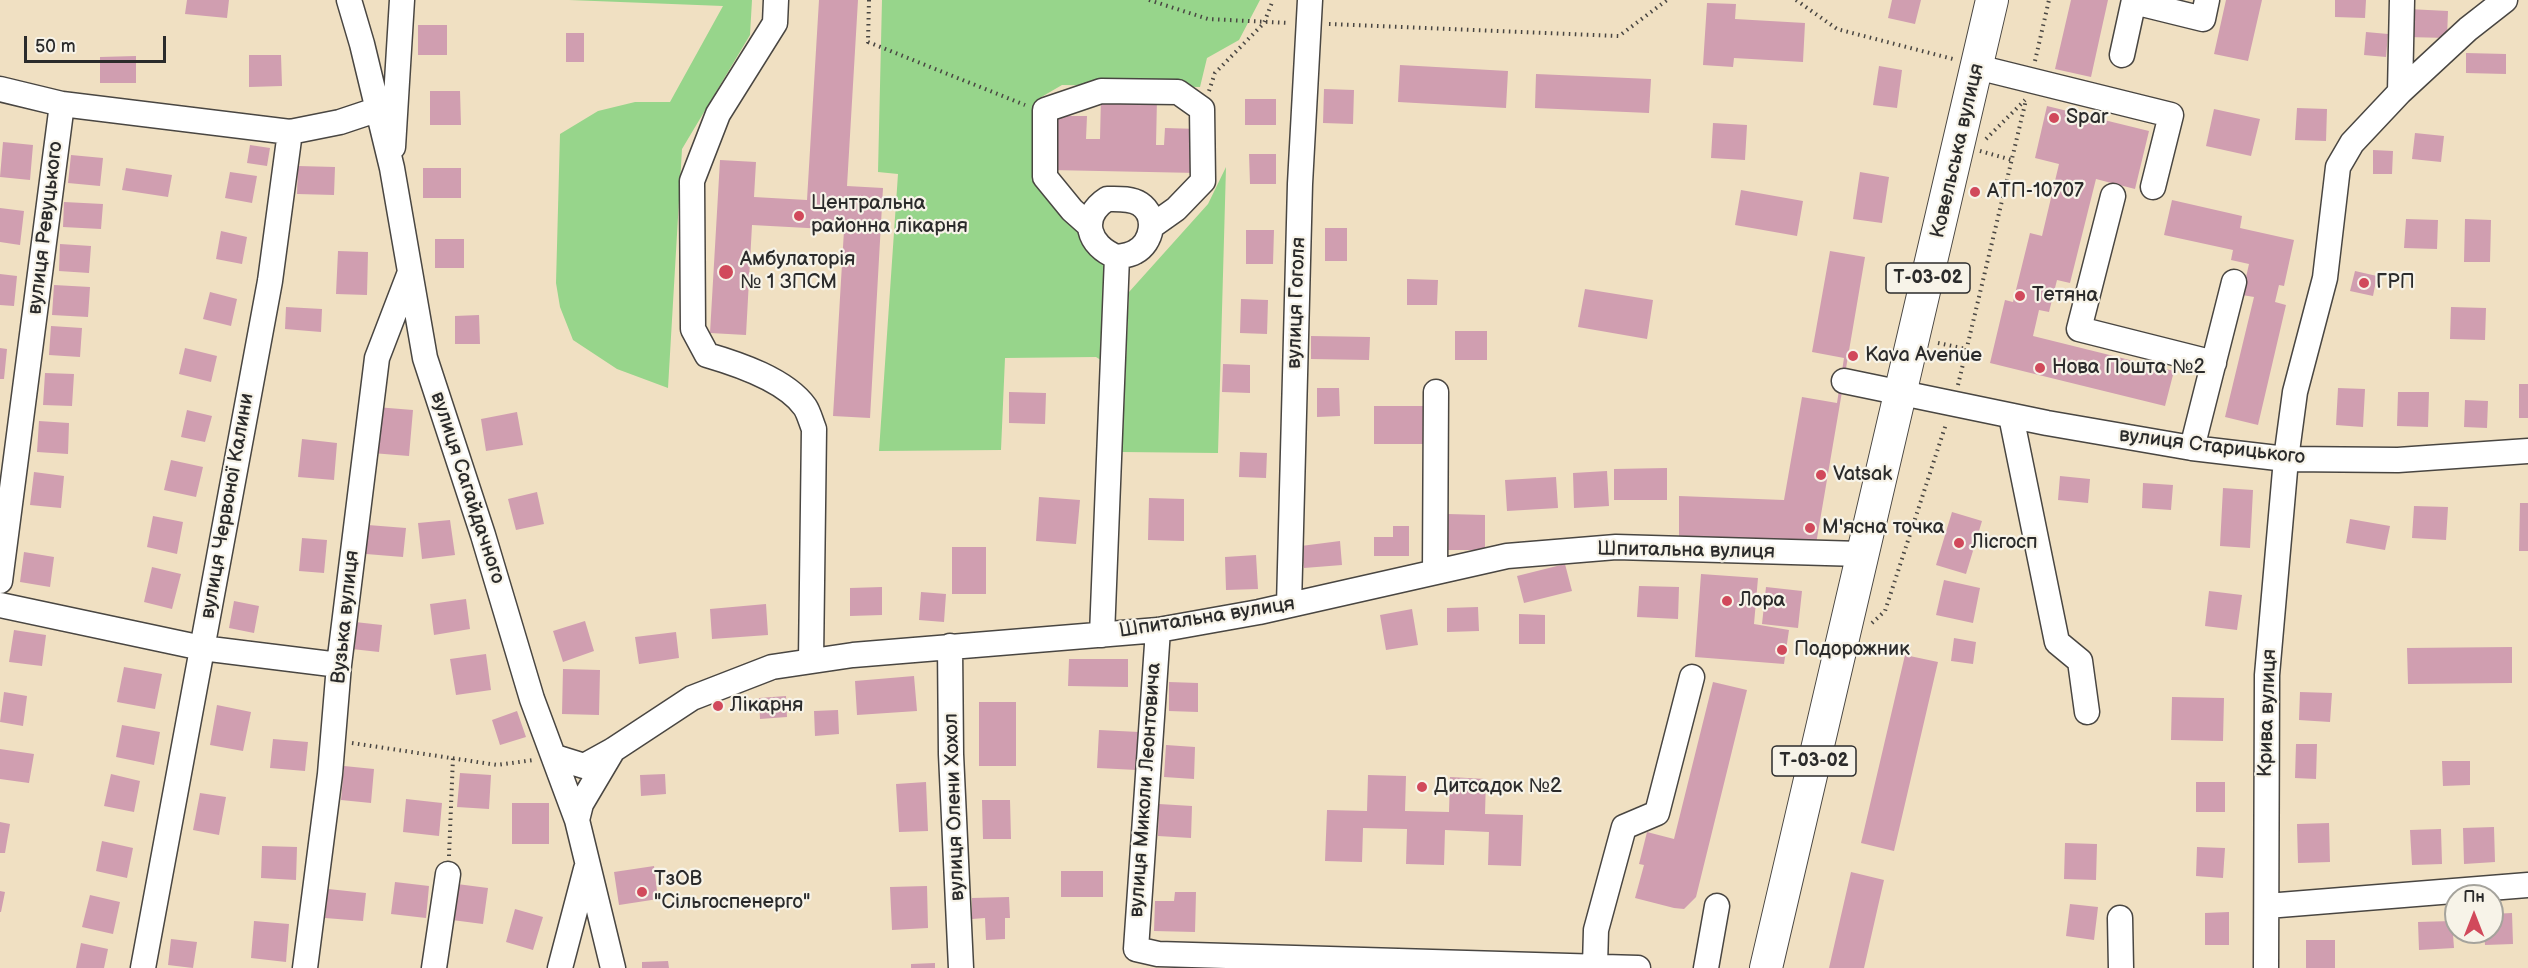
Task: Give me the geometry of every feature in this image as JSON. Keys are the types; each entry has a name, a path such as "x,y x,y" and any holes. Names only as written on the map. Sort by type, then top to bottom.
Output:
{"main road":[{"name":"Ковельська вулиця","path":"1766,968 1992,0"}],"street":[{"name":"вулиця Сагайдачного","path":"349,0 392,168 425,358 483,535 532,699 576,820 613,968"},
{"path":"392,168 402,0"},
{"path":"776,0 775,23 718,114 692,181 693,329 707,355 757,371 791,394 806,408 814,429 811,660"},
{"path":"2122,55 2134,1 2203,19 2207,0"},
{"path":"2400,92 2402,0"},
{"name":"Крива вулиця","path":"2266,968 2267,675 2286,459 2295,392 2325,278 2338,167 2352,143 2400,92 2468,29 2505,0"},
{"name":"вулиця Гоголя","path":"1289,605 1300,184 1310,12"},
{"path":"362,44 373,53 399,50"},
{"path":"1977,67 2171,115 2153,187"},
{"path":"0,89 62,104 290,132 340,122 376,110"},
{"path":"1090,226 1092,215 1099,204 1107,199 1125,199 1140,204 1148,212 1152,226 1147,242 1136,252 1116,256 1098,247 1090,226 1072,210 1045,177 1046,110 1101,91 1178,92 1202,109 1203,181 1176,209 1152,226"},
{"name":"вулиця Ревуцького","path":"0,581 62,104"},
{"name":"вулиця Червоної Калини","path":"143,968 270,281 290,132"},
{"path":"2113,196 2079,329 2214,363"},
{"path":"1102,635 1116,256"},
{"name":"Вузька вулиця","path":"305,968 377,358 410,272"},
{"path":"2192,448 2234,282"},
{"name":"вулиця Старицького","path":"1844,381 2010,416 2192,448 2286,459 2398,460 2528,451"},
{"path":"1435,572 1436,392"},
{"path":"2010,416 2057,642 2080,661 2087,712"},
{"name":"Шпитальна вулиця","path":"576,820 581,804 613,750 692,698 772,667 811,660 950,646 1158,630 1289,605 1507,556 1616,547 1861,555"},
{"path":"0,605 202,648 339,665"},
{"name":"вулиця Миколи Леонтовича","path":"1158,630 1136,949 1158,954 1595,966"},
{"name":"вулиця Олени Хохол","path":"950,646 951,754 961,968"},
{"path":"1638,968 1595,966 1596,930 1624,827 1657,813 1692,677"},
{"path":"555,757 584,766 613,750"},
{"path":"561,968 587,866"},
{"path":"434,968 448,874"},
{"path":"2267,906 2528,885"},
{"path":"1706,968 1718,906"},
{"path":"2120,918 2121,968"}],"path":[{"path":"869,0 868,42 1046,113"},
{"path":"1149,0 1208,19 1264,22 1310,12 1619,36 1667,0"},
{"path":"1202,109 1215,73 1264,22 1273,0"},
{"path":"1797,0 1837,29 1977,67"},
{"path":"2031,80 2049,0"},
{"path":"1867,628 1885,611 1953,404 2027,98 1975,150 2012,160"},
{"path":"333,740 497,765 555,757"},
{"path":"448,874 453,757"}],"green space":[{"path":"569,0 752,0 750,35 682,149 668,388 617,369 573,340 560,307 556,283 560,134 598,111 635,102 670,102 723,6"},
{"path":"882,0 1260,0 1239,40 1207,58 1200,87 1062,85 1038,99 1036,177 1108,268 1104,362 1096,357 1005,358 1001,450 879,451 898,174 878,172"},
{"path":"1226,167 1218,453 1122,452 1129,292 1208,204"}],"building":[{"path":"187,0 229,0 227,18 185,14"},
{"name":"Центральна районна лікарня","path":"819,0 858,0 847,186 883,188 870,418 833,416 844,230 752,225 746,335 710,333 720,160 756,162 754,197 807,200"},
{"path":"1892,0 1921,0 1915,24 1888,18"},
{"path":"2071,0 2108,0 2091,77 2055,69"},
{"path":"2226,0 2262,0 2248,61 2214,54"},
{"path":"2335,0 2366,0 2365,18 2335,17"},
{"path":"1707,3 1736,4 1735,19 1805,23 1803,62 1734,58 1733,67 1703,65"},
{"path":"2408,9 2448,11 2447,38 2407,37"},
{"path":"418,25 447,25 447,55 418,55"},
{"path":"2366,32 2388,34 2386,57 2364,55"},
{"path":"566,33 584,33 584,62 566,62"},
{"path":"2466,53 2506,54 2506,74 2466,73"},
{"path":"249,55 281,55 282,86 249,87"},
{"path":"136,56 136,83 100,83 100,57"},
{"path":"1400,65 1508,71 1506,108 1398,102"},
{"path":"1879,66 1902,70 1897,108 1873,105"},
{"path":"1536,74 1651,79 1649,113 1535,108"},
{"path":"1324,89 1354,90 1353,124 1323,123"},
{"path":"430,91 460,91 461,125 430,125"},
{"path":"1101,97 1157,98 1156,145 1164,145 1165,128 1199,129 1198,173 1050,170 1051,116 1087,116 1086,139 1100,139"},
{"path":"1245,99 1276,99 1276,125 1245,125"},
{"path":"2047,106 2149,131 2135,189 2096,179 2070,283 2057,280 2049,312 2039,310 2033,336 2174,371 2165,406 1990,363 2005,300 2013,302 2030,233 2042,236 2059,164 2035,158"},
{"path":"2297,108 2327,109 2326,141 2295,140"},
{"path":"2214,109 2260,119 2251,156 2206,146"},
{"path":"1713,123 1747,125 1745,160 1711,158"},
{"path":"2415,133 2444,136 2441,162 2412,159"},
{"path":"3,142 33,145 30,180 0,177"},
{"path":"250,145 270,148 267,166 247,163"},
{"path":"2373,150 2393,151 2392,174 2373,174"},
{"path":"1249,154 1276,154 1276,184 1250,184"},
{"path":"71,155 103,158 100,186 68,183"},
{"path":"298,166 335,167 334,195 297,194"},
{"path":"126,168 172,175 168,197 122,190"},
{"path":"423,168 461,168 461,198 423,198"},
{"path":"230,172 257,176 252,203 225,198"},
{"path":"1860,172 1889,177 1882,223 1853,219"},
{"path":"1741,190 1803,201 1797,236 1735,225"},
{"path":"2172,200 2242,216 2240,228 2294,240 2284,286 2279,285 2275,302 2286,305 2258,425 2225,417 2254,297 2242,295 2249,264 2231,260 2233,250 2164,235"},
{"path":"64,202 103,204 101,229 63,227"},
{"path":"0,208 24,211 20,245 0,242"},
{"path":"2406,219 2438,220 2437,249 2404,248"},
{"path":"2465,219 2491,220 2490,262 2464,262"},
{"path":"1325,228 1347,228 1347,261 1325,261"},
{"path":"1246,230 1274,230 1273,264 1246,264"},
{"path":"221,231 247,237 242,264 216,259"},
{"path":"435,239 464,239 464,268 435,268"},
{"path":"60,244 91,246 89,273 59,271"},
{"path":"338,251 368,252 367,295 336,294"},
{"path":"1830,251 1865,257 1816,544 1679,538 1679,496 1784,500 1802,397 1837,403 1844,358 1812,352"},
{"name":"ГРП","path":"2355,271 2377,276 2373,296 2350,291"},
{"path":"0,274 17,276 14,306 0,305"},
{"path":"1407,279 1438,280 1437,305 1407,305"},
{"path":"54,285 90,287 88,317 52,315"},
{"path":"1585,289 1653,300 1647,339 1578,327"},
{"path":"210,292 237,299 231,326 203,319"},
{"path":"1241,299 1268,300 1267,334 1240,333"},
{"path":"286,307 322,309 321,332 285,329"},
{"path":"2451,307 2486,308 2485,340 2450,339"},
{"path":"479,315 480,344 455,344 455,316"},
{"path":"51,326 82,328 80,357 49,355"},
{"path":"1455,331 1487,331 1487,360 1455,360"},
{"path":"1311,336 1370,337 1369,360 1311,359"},
{"path":"0,348 7,349 4,379 0,379"},
{"path":"185,348 217,356 211,382 179,374"},
{"path":"1223,364 1250,365 1250,393 1222,392"},
{"path":"45,373 74,374 72,406 43,405"},
{"path":"2519,384 2528,384 2528,418 2519,418"},
{"path":"1317,388 1339,388 1340,416 1317,417"},
{"path":"2338,388 2365,389 2363,427 2336,425"},
{"path":"1009,392 1046,393 1045,424 1009,423"},
{"path":"2398,392 2429,392 2428,427 2397,426"},
{"path":"2465,400 2488,401 2487,428 2464,427"},
{"path":"1374,406 1424,406 1423,444 1374,444"},
{"path":"376,407 413,410 409,456 372,453"},
{"path":"187,410 212,416 205,442 181,437"},
{"path":"517,412 523,445 486,451 481,419"},
{"path":"39,421 69,423 68,454 37,452"},
{"path":"302,439 337,443 334,480 298,477"},
{"path":"1240,452 1267,453 1266,478 1239,477"},
{"path":"171,460 203,467 196,497 164,490"},
{"path":"1667,468 1667,500 1614,500 1614,469"},
{"path":"1607,471 1609,506 1574,508 1573,473"},
{"path":"34,472 64,476 61,508 30,505"},
{"path":"2060,476 2090,479 2088,503 2058,500"},
{"path":"1556,477 1558,508 1507,511 1505,480"},
{"path":"2143,483 2173,485 2171,510 2142,508"},
{"path":"2223,488 2253,490 2250,548 2220,546"},
{"path":"537,492 544,524 516,530 508,499"},
{"path":"1039,497 1080,500 1076,544 1036,541"},
{"path":"1149,498 1184,499 1184,541 1148,540"},
{"path":"2520,503 2528,503 2528,551 2519,551"},
{"path":"2414,506 2448,507 2446,540 2412,538"},
{"name":"Лісгосп","path":"1952,512 1982,521 1966,574 1936,565"},
{"path":"1448,514 1485,515 1485,550 1447,550"},
{"path":"153,516 183,522 177,554 147,547"},
{"path":"2350,519 2390,526 2385,550 2346,543"},
{"path":"450,520 455,555 422,559 418,523"},
{"path":"368,525 406,528 403,557 366,554"},
{"path":"1393,526 1409,526 1409,556 1374,556 1374,537 1393,537"},
{"path":"302,538 327,540 324,573 299,571"},
{"path":"1340,541 1342,565 1304,568 1301,546"},
{"path":"952,547 986,547 986,594 952,594"},
{"path":"24,552 54,557 50,587 20,582"},
{"path":"1256,555 1258,589 1226,590 1225,557"},
{"path":"1565,564 1572,591 1524,603 1517,576"},
{"path":"152,567 181,574 172,609 144,602"},
{"name":"Лора","path":"1701,574 1758,578 1754,624 1789,630 1784,664 1695,657"},
{"path":"1944,580 1980,588 1973,623 1936,615"},
{"path":"1639,586 1679,587 1678,619 1637,617"},
{"path":"882,587 882,615 850,616 850,588"},
{"path":"1766,587 1802,591 1798,628 1762,624"},
{"path":"2209,591 2242,595 2237,630 2205,626"},
{"path":"921,592 946,594 944,622 919,620"},
{"path":"466,599 470,629 434,635 430,604"},
{"path":"234,601 259,606 254,633 229,628"},
{"path":"766,604 768,635 712,639 710,609"},
{"path":"1478,607 1479,631 1447,632 1447,608"},
{"path":"1412,609 1418,645 1386,650 1380,615"},
{"path":"1519,614 1545,615 1545,644 1519,644"},
{"path":"585,621 594,651 563,662 553,631"},
{"path":"355,622 382,625 379,652 352,649"},
{"path":"14,630 46,635 42,666 9,662"},
{"path":"676,632 679,658 639,664 635,637"},
{"path":"1954,638 1976,642 1973,664 1951,661"},
{"path":"2512,647 2512,683 2408,684 2407,648"},
{"path":"486,654 491,690 456,695 450,659"},
{"path":"1905,655 1938,662 1894,851 1861,843"},
{"path":"1069,659 1128,659 1128,687 1068,686"},
{"path":"124,667 162,674 155,709 117,702"},
{"path":"563,669 600,670 599,715 562,714"},
{"path":"914,676 917,711 857,715 855,681"},
{"path":"1169,682 1198,683 1198,712 1169,711"},
{"path":"1713,682 1747,690 1696,897 1684,909 1635,898 1644,865 1639,864 1647,832 1674,839"},
{"path":"4,692 27,696 23,726 0,722"},
{"path":"2300,692 2332,693 2330,722 2299,720"},
{"path":"786,696 787,717 760,719 759,698"},
{"path":"2172,697 2224,698 2223,741 2171,740"},
{"path":"979,702 1016,702 1016,766 979,766"},
{"path":"217,705 251,712 243,751 210,745"},
{"path":"838,710 839,734 815,736 814,711"},
{"path":"517,711 526,737 500,745 492,720"},
{"path":"122,725 160,732 154,765 116,757"},
{"path":"1099,730 1139,732 1137,770 1097,768"},
{"path":"273,739 308,742 305,771 270,768"},
{"path":"2296,744 2317,744 2316,779 2295,778"},
{"path":"1166,745 1195,747 1194,779 1164,777"},
{"path":"0,749 34,754 29,783 0,779"},
{"path":"2442,761 2470,761 2470,785 2443,786"},
{"path":"344,766 374,769 371,803 341,800"},
{"path":"460,773 491,775 489,809 457,807"},
{"path":"111,774 140,781 134,812 104,806"},
{"path":"665,774 666,794 641,796 640,775"},
{"path":"1368,775 1406,776 1405,811 1449,812 1450,777 1486,779 1485,814 1523,815 1521,866 1488,865 1489,832 1445,830 1444,865 1406,864 1407,829 1363,828 1362,862 1325,861 1327,810 1367,811"},
{"path":"926,782 928,831 899,832 896,784"},
{"path":"2196,782 2225,782 2225,812 2196,812"},
{"path":"200,793 226,797 219,835 193,830"},
{"path":"406,799 442,803 439,836 403,832"},
{"path":"982,800 1010,800 1011,839 983,839"},
{"path":"512,803 549,803 549,844 512,844"},
{"path":"1159,804 1192,806 1191,838 1158,836"},
{"path":"0,822 10,824 5,853 0,853"},
{"path":"2329,823 2330,862 2298,863 2297,824"},
{"path":"2494,827 2495,862 2464,864 2463,828"},
{"path":"2441,829 2442,864 2412,865 2410,830"},
{"path":"102,841 133,848 127,878 96,871"},
{"path":"2065,843 2097,844 2096,880 2064,879"},
{"path":"262,846 297,847 296,880 261,878"},
{"path":"2197,847 2225,848 2223,878 2196,876"},
{"path":"654,866 658,899 619,905 614,872"},
{"path":"1061,871 1103,871 1103,897 1061,897"},
{"path":"1851,872 1884,880 1864,968 1829,968"},
{"path":"395,882 429,886 426,918 391,914"},
{"path":"457,884 488,888 483,924 452,920"},
{"path":"927,886 928,928 892,930 890,887"},
{"path":"328,889 366,893 363,921 325,918"},
{"path":"0,891 5,892 1,912 0,912"},
{"path":"1175,892 1196,892 1195,932 1154,931 1155,901 1174,901"},
{"path":"90,895 120,902 113,934 82,927"},
{"path":"1009,897 1010,918 1005,918 1005,939 986,940 985,918 972,919 972,898"},
{"path":"2070,904 2098,907 2094,940 2066,936"},
{"path":"515,909 543,917 533,950 506,942"},
{"path":"2229,912 2229,945 2205,945 2205,913"},
{"path":"2504,913 2512,913 2513,944 2485,945 2504,944"},
{"path":"254,921 289,924 286,962 251,958"},
{"path":"2444,921 2444,944 2454,944 2454,948 2419,950 2418,922"},
{"path":"171,939 197,942 193,968 168,965"},
{"path":"2306,940 2335,940 2335,968 2306,968"},
{"path":"81,943 108,949 104,968 76,968"},
{"path":"668,961 669,968 642,968 642,962"},
{"path":"935,963 935,968 911,968 911,964"}],"place":[{"name":"Spar","path":"2054,118"},
{"name":"АТП-10707","path":"1975,192"},
{"name":"Центральна районна лікарня","path":"799,216"},
{"name":"Амбулаторія № 1 ЗПСМ","path":"726,272"},
{"name":"ГРП","path":"2364,283"},
{"name":"Тетяна","path":"2020,296"},
{"name":"Kava Avenue","path":"1853,356"},
{"name":"Нова Пошта №2","path":"2040,368"},
{"name":"Vatsak","path":"1821,475"},
{"name":"М'ясна точка","path":"1810,528"},
{"name":"Лісгосп","path":"1959,543"},
{"name":"Лора","path":"1727,601"},
{"name":"Подорожник","path":"1782,650"},
{"name":"Лікарня","path":"718,706"},
{"name":"Дитсадок №2","path":"1422,787"},
{"name":"ТзОВ \"Сільгоспенерго\"","path":"642,892"}]}
